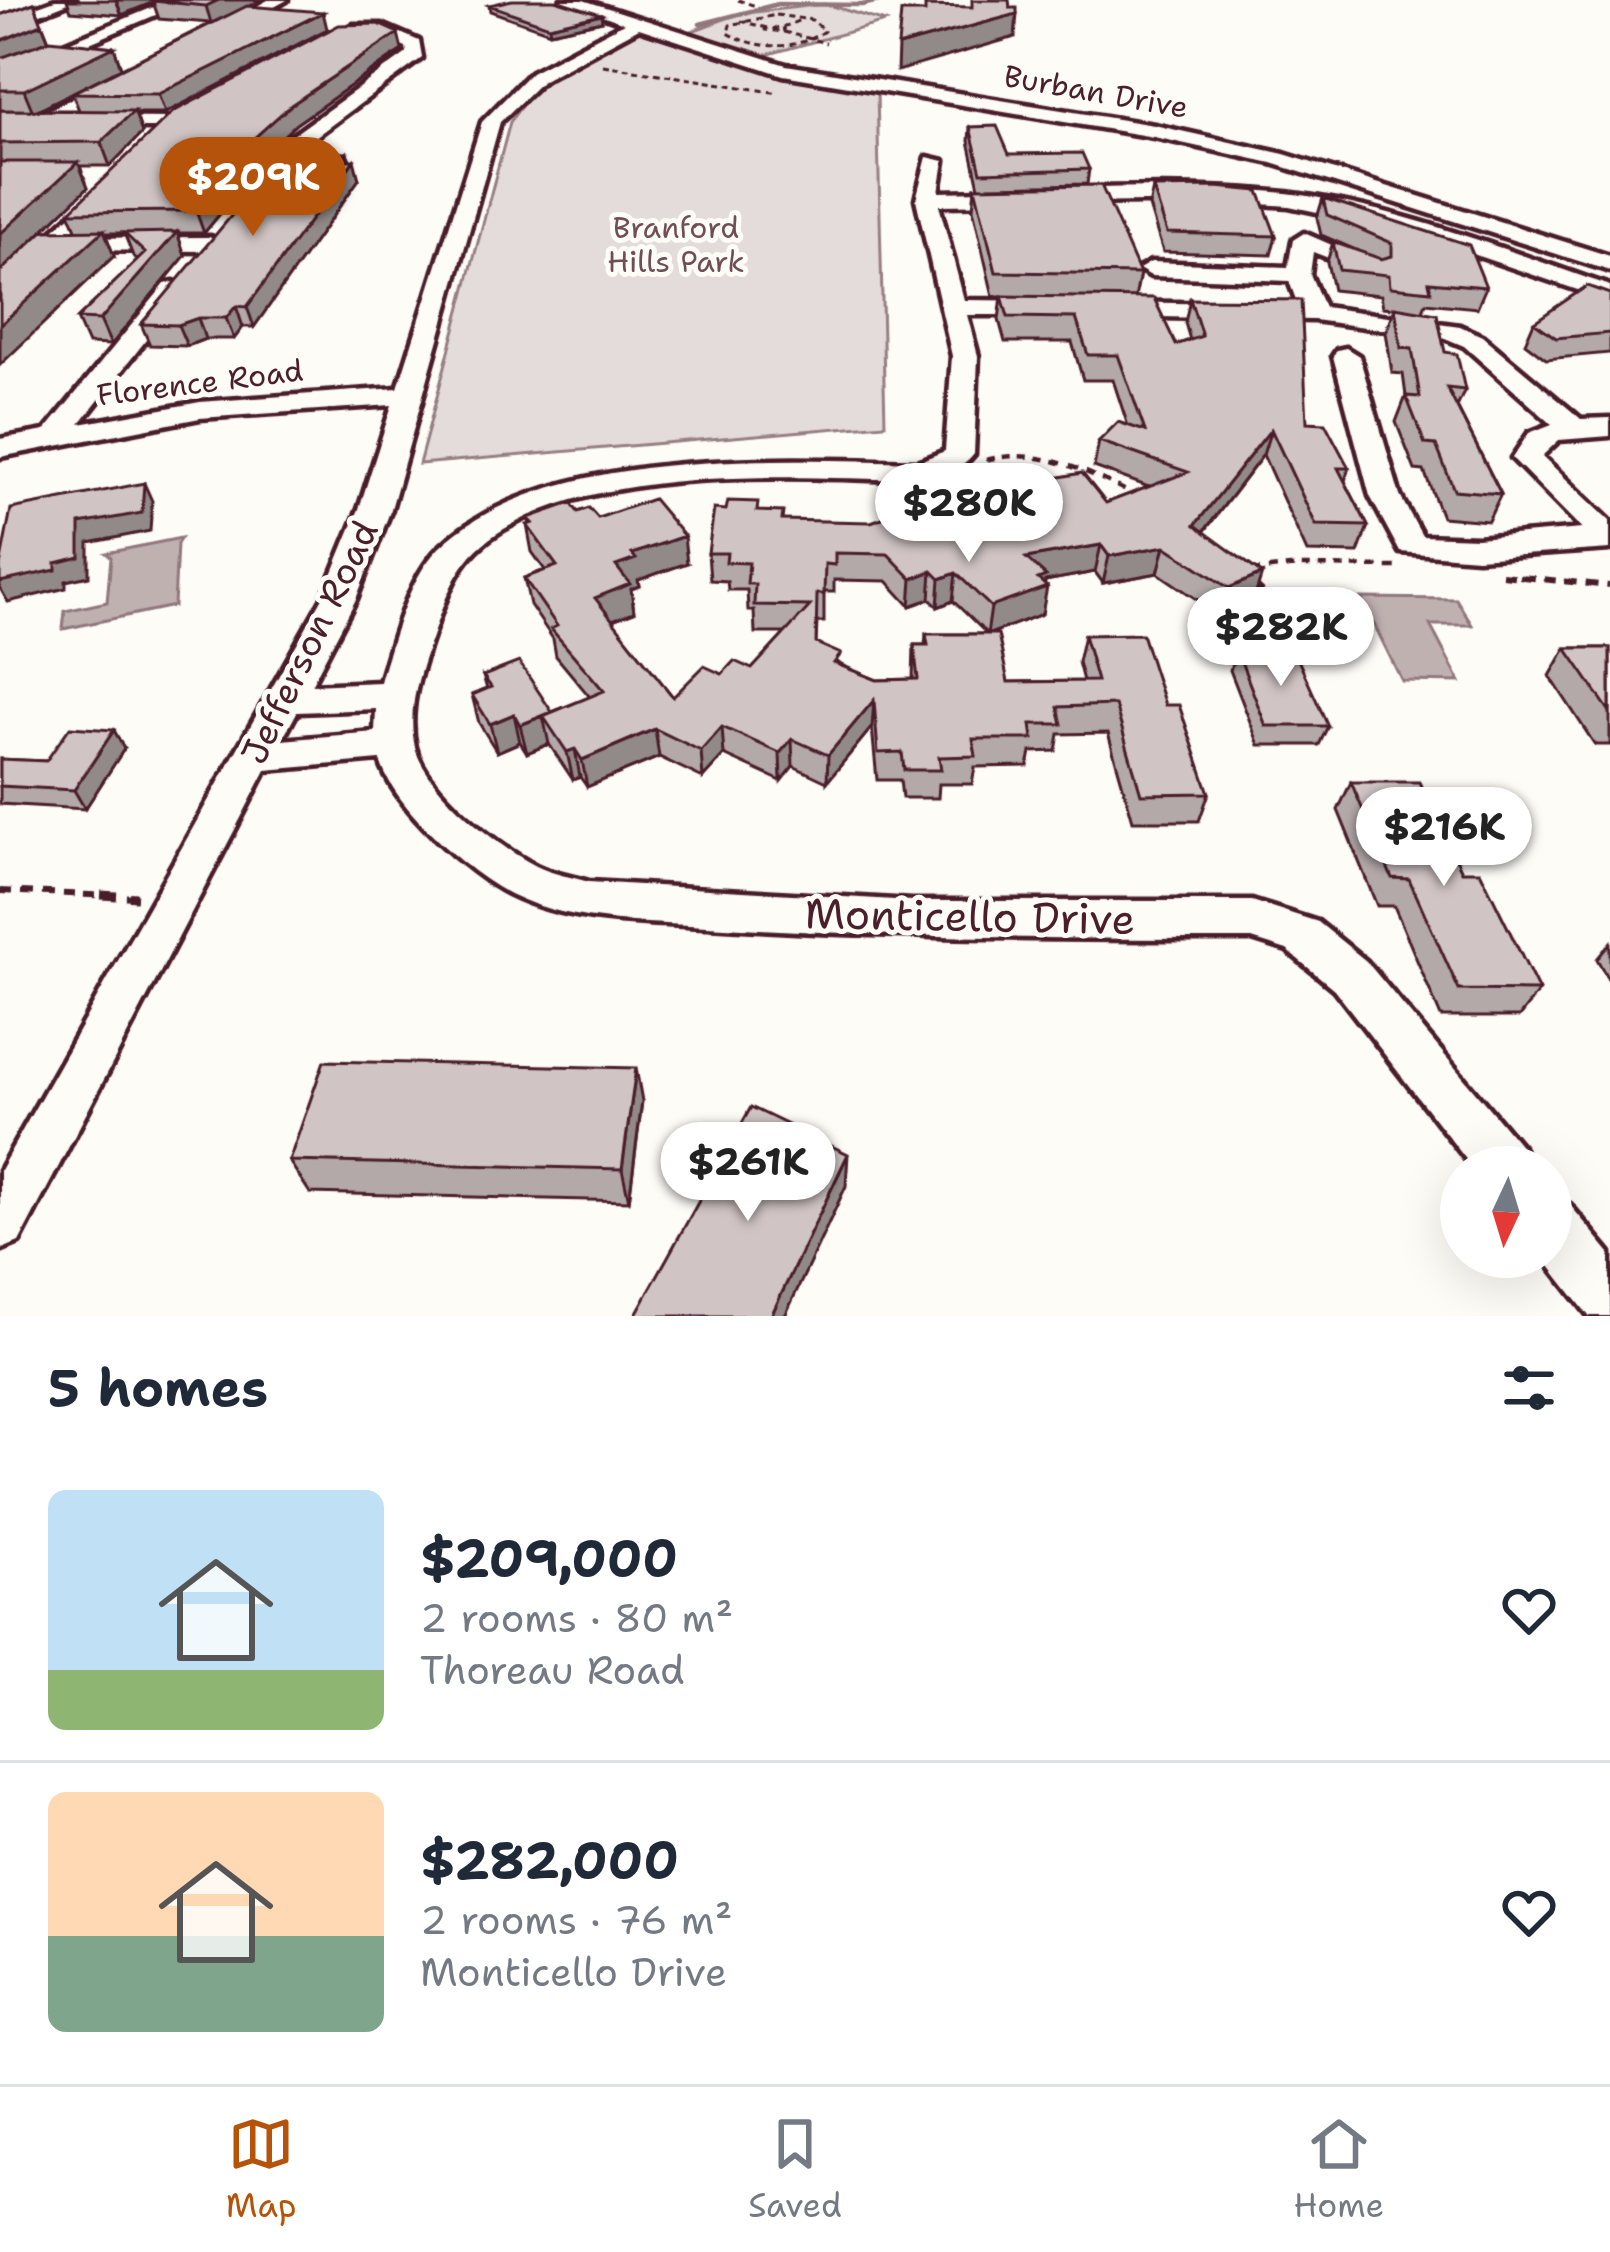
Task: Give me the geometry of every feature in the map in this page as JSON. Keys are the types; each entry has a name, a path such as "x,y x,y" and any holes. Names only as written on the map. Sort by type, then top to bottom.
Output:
{"street":[{"path":"0,25 69,0"},
{"path":"0,76 184,0"},
{"path":"199,41 280,0"},
{"name":"Burban Drive","path":"568,0 783,70 1154,131 1277,158 1610,265"},
{"name":"Jefferson Road","path":"0,1223 286,699 358,553 410,395 482,141 500,107 536,78 635,24"},
{"path":"56,436 296,142 416,54 413,44 382,30 357,29 325,38"},
{"path":"36,122 138,71"},
{"path":"0,122 180,119 143,151"},
{"name":"Monticello Drive","path":"934,160 927,199 965,356 959,454 944,466 917,471 711,469 559,495 511,510 452,553 438,573 392,695 394,744 404,777 455,830 524,880 589,900 912,920 1039,916 1252,920 1301,935 1350,975 1488,1146"},
{"path":"0,291 121,176 81,176"},
{"path":"927,199 1216,195 1289,200 1408,225 1610,294"},
{"path":"1314,313 1298,274 1304,240 1372,268"},
{"path":"49,245 211,244"},
{"path":"1579,283 1610,265"},
{"path":"1151,269 1298,274"},
{"path":"950,307 1314,313 1451,331 1473,341 1574,428"},
{"path":"1346,356 1385,496 1411,545 1478,548 1609,538"},
{"name":"Florence Road","path":"0,448 200,410 410,395"},
{"path":"1609,538 1526,458 1539,437 1574,428 1610,427"},
{"path":"286,699 392,695"},
{"path":"253,757 394,744"},
{"path":"1572,1250 1610,1298"}],"path":[{"path":"738,0 756,7"},
{"path":"766,10 781,16"},
{"path":"783,29 805,18"},
{"path":"805,18 824,28 813,39 786,44 746,42 727,30 740,20 805,18"},
{"path":"740,20 826,43"},
{"path":"603,65 794,96"},
{"path":"664,65 671,75"},
{"path":"978,463 996,455 1033,457 1103,480 1152,508"},
{"path":"1268,598 1241,573 1287,567"},
{"path":"0,891 177,898"}],"green space":[{"path":"825,4 885,22 762,56 681,35 738,14"},
{"name":"Branford Hills Park","path":"638,31 768,71 877,91 885,424 419,464 510,122 562,70"}],"shaded area":[{"path":"181,538 174,606 63,629 65,611 107,602 111,557 106,553"},
{"path":"1361,598 1456,599 1472,625 1430,625 1460,682 1402,681"}],"building":[{"path":"156,0 219,0 206,6"},
{"path":"555,0 601,14 549,26 489,5"},
{"path":"972,0 1009,0 1017,14 898,46 901,12 925,12 925,6 972,7"},
{"path":"34,3 42,24 0,41 0,15"},
{"path":"247,6 323,12 158,94 72,93"},
{"path":"378,24 398,33 291,105 244,147 253,147 196,211 69,212 173,112 339,25"},
{"path":"50,40 114,47 24,90 0,90 0,58"},
{"path":"0,110 134,111 101,142 0,143"},
{"path":"997,126 1009,154 1082,153 1089,169 981,172 970,127"},
{"path":"287,149 347,153 341,160 354,160 247,307 236,306 226,318 198,318 178,325 141,324"},
{"path":"0,162 78,162 0,234"},
{"path":"1101,185 1140,274 996,272 975,187"},
{"path":"1153,188 1259,191 1276,236 1167,233"},
{"path":"1323,198 1469,245 1486,287 1429,282 1431,291 1390,287 1389,275 1339,270 1333,242 1381,259 1392,256 1392,243 1327,215"},
{"path":"104,230 0,325 0,272 43,231"},
{"path":"177,232 100,320 77,319 145,253 124,233"},
{"path":"1587,286 1610,294 1610,333 1556,338 1534,322"},
{"path":"1002,296 1154,298 1176,345 1202,336 1190,299 1301,300 1307,422 1325,423 1349,468 1338,468 1368,526 1316,525 1271,429 1195,525 1262,574 1229,588 1165,546 1109,556 1101,545 1026,558 1046,576 1038,579 1047,587 991,607 956,573 940,579 932,571 912,579 888,554 835,553 835,565 825,564 824,594 817,594 816,643 841,654 834,663 877,680 918,679 914,645 928,645 926,634 998,634 1008,682 1097,681 1084,635 1142,634 1165,705 1179,705 1209,793 1141,794 1115,705 1058,707 1062,724 1031,724 1033,739 973,739 976,756 939,757 941,770 904,770 902,752 878,753 874,700 828,755 792,739 780,753 722,727 701,751 655,729 582,760 575,749 567,752 543,716 604,691 551,629 557,626 524,578 557,566 527,525 533,523 528,518 571,503 578,512 589,508 598,518 653,499 684,536 632,554 636,559 616,566 630,584 595,598 673,697 704,666 722,674 734,661 752,669 810,606 754,605 755,584 747,584 749,563 726,562 727,553 708,553 714,509 726,510 728,501 758,502 757,511 783,512 782,520 871,522 902,511 921,529 979,508 989,517 1046,496 1039,486 1053,484 1049,479 1082,473 1106,503 1188,472 1099,441 1118,422 1145,431 1118,355 1088,355 1076,318 1008,317"},
{"path":"1395,307 1437,314 1445,352 1457,354 1465,390 1447,388 1501,494 1454,490 1436,445 1425,444 1406,396 1420,397 1412,349 1401,348"},
{"path":"144,483 142,513 80,524 80,557 56,563 56,570 0,582 11,509"},
{"path":"1566,648 1610,648 1610,712"},
{"path":"1237,651 1294,651 1328,726 1266,726"},
{"path":"519,662 552,712 520,725 514,714 490,724 472,695 491,687 483,676"},
{"path":"70,727 114,730 74,790 0,786 0,759 46,761"},
{"path":"1351,782 1419,782 1462,871 1480,871 1539,991 1459,990 1409,879 1392,878"},
{"path":"324,1061 636,1068 622,1169 289,1161"},
{"path":"751,1107 848,1154 771,1316 635,1316"}],"waterway":[{"path":"700,24 778,4 862,5 883,0"}]}
